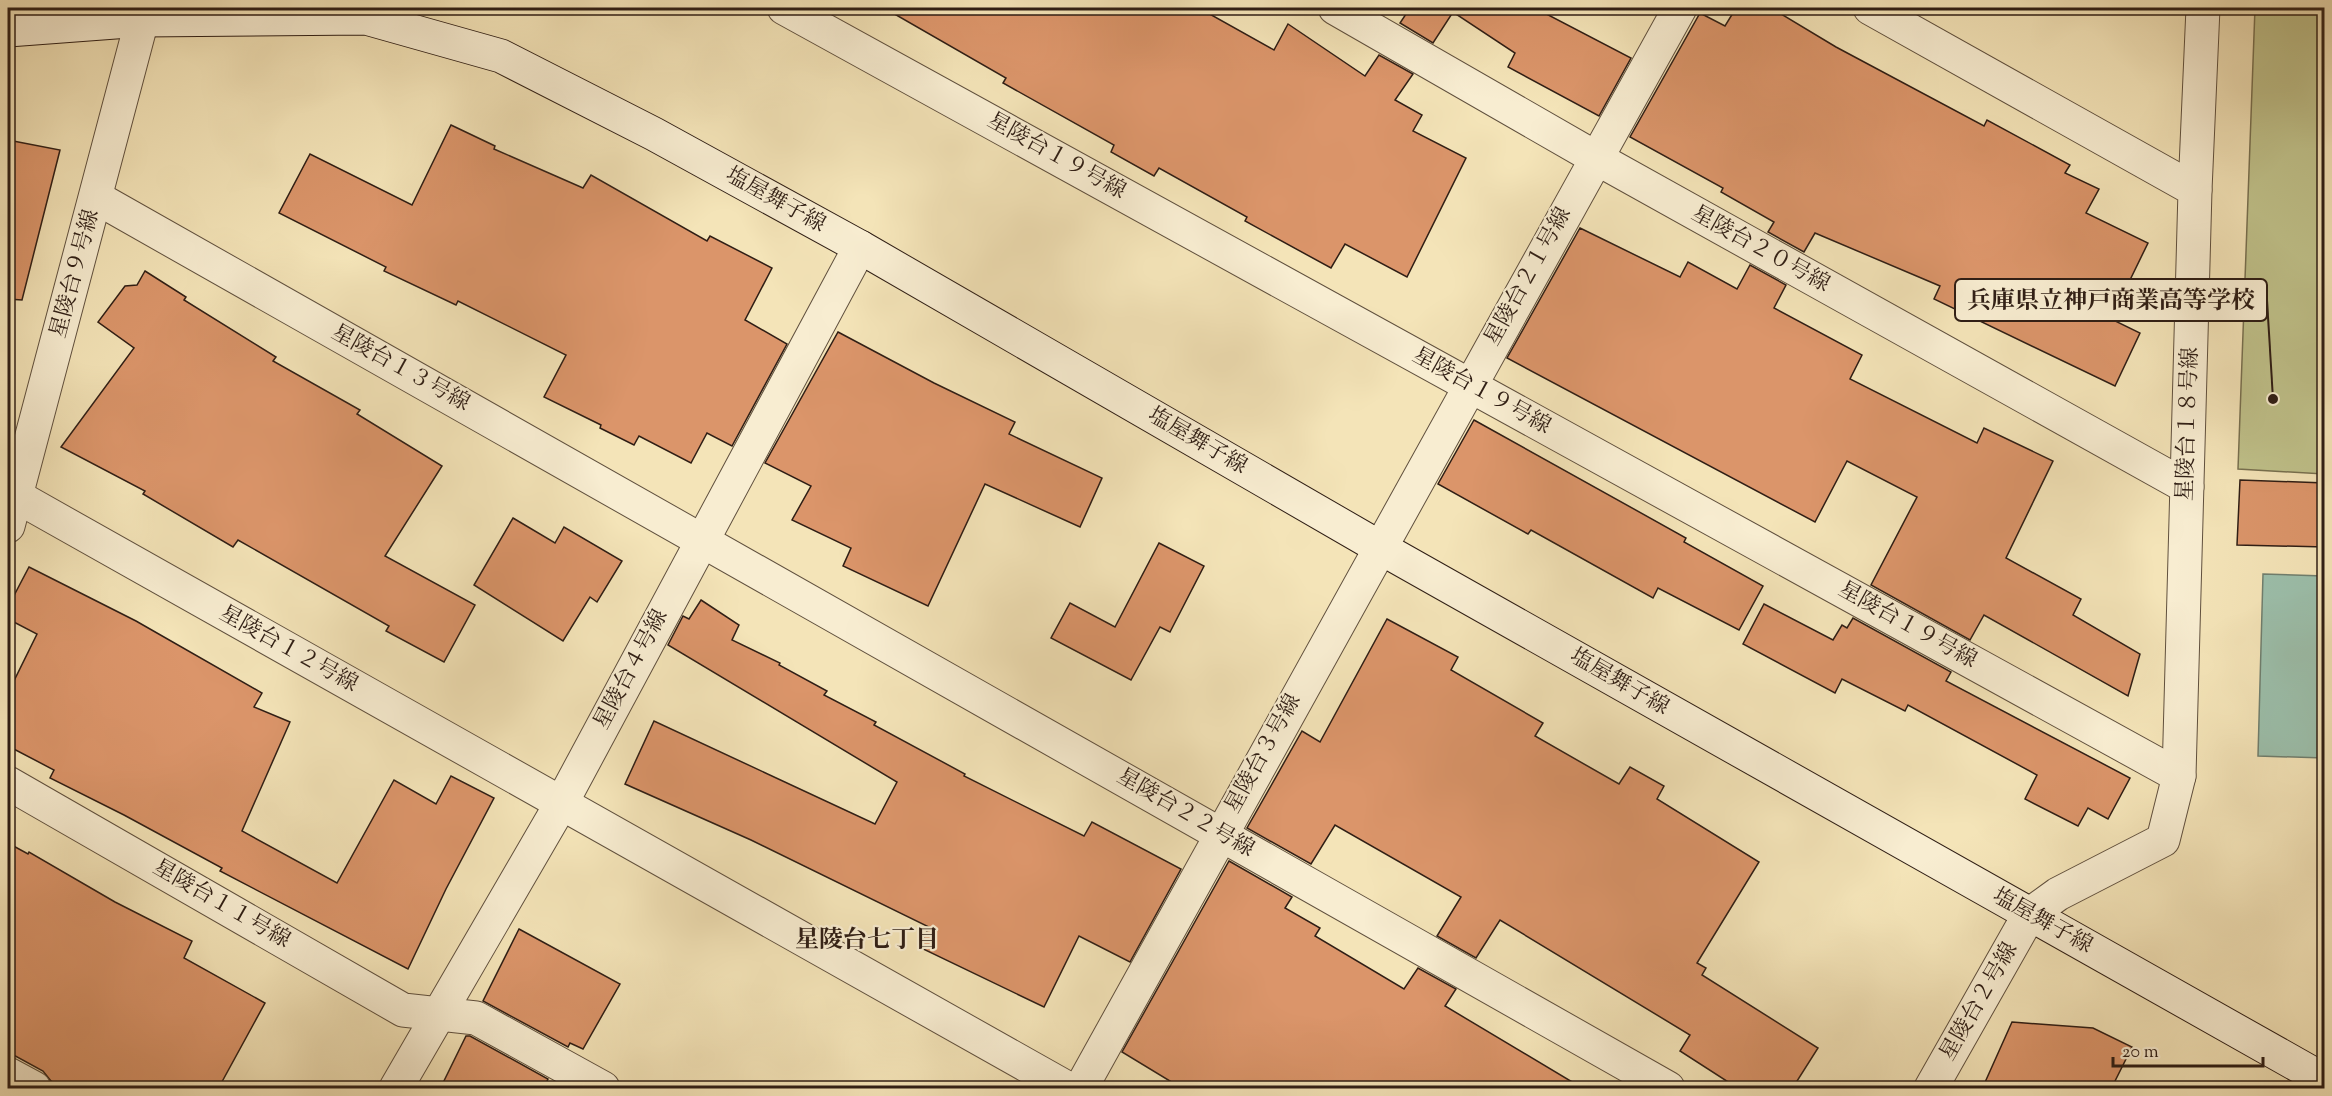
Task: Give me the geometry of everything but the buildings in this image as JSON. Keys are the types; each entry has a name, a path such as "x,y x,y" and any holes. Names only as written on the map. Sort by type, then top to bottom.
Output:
{"street":[{"name":"星陵台１９号線","path":"784,8 2179,776"},
{"name":"星陵台２０号線","path":"1335,8 1596,158 2187,487"},
{"name":"星陵台２１号線","path":"1379,547 1680,8"},
{"path":"1870,8 2196,190"},
{"name":"星陵台１８号線","path":"2029,915 2058,894 2163,840 2179,776 2203,8"},
{"name":"塩屋舞子線","path":"8,30 142,20 377,13 501,56 654,134 860,247 1379,547 2325,1080"},
{"name":"星陵台９号線","path":"12,511 142,20"},
{"name":"星陵台１３号線","path":"96,198 703,539"},
{"name":"星陵台４号線","path":"396,1089 561,804 860,247"},
{"name":"星陵台１２号線","path":"12,511 561,804 1067,1089"},
{"name":"星陵台２２号線","path":"703,539 1668,1089"},
{"name":"星陵台３号線","path":"1081,1089 1379,547"},
{"name":"星陵台１１号線","path":"8,783 404,1010 439,1012 476,1018 603,1089"},
{"name":"星陵台２号線","path":"1931,1089 2029,915"},
{"path":"8,1074 34,1089"}],"green space":[{"path":"2255,8 2324,8 2324,474 2238,469"}],"shaded area":[{"path":"2263,574 2324,576 2324,758 2258,756"}],"place":[{"name":"兵庫県立神戸商業高等学校","path":"2273,399"}],"district":[{"name":"星陵台七丁目","path":"867,941"}]}
